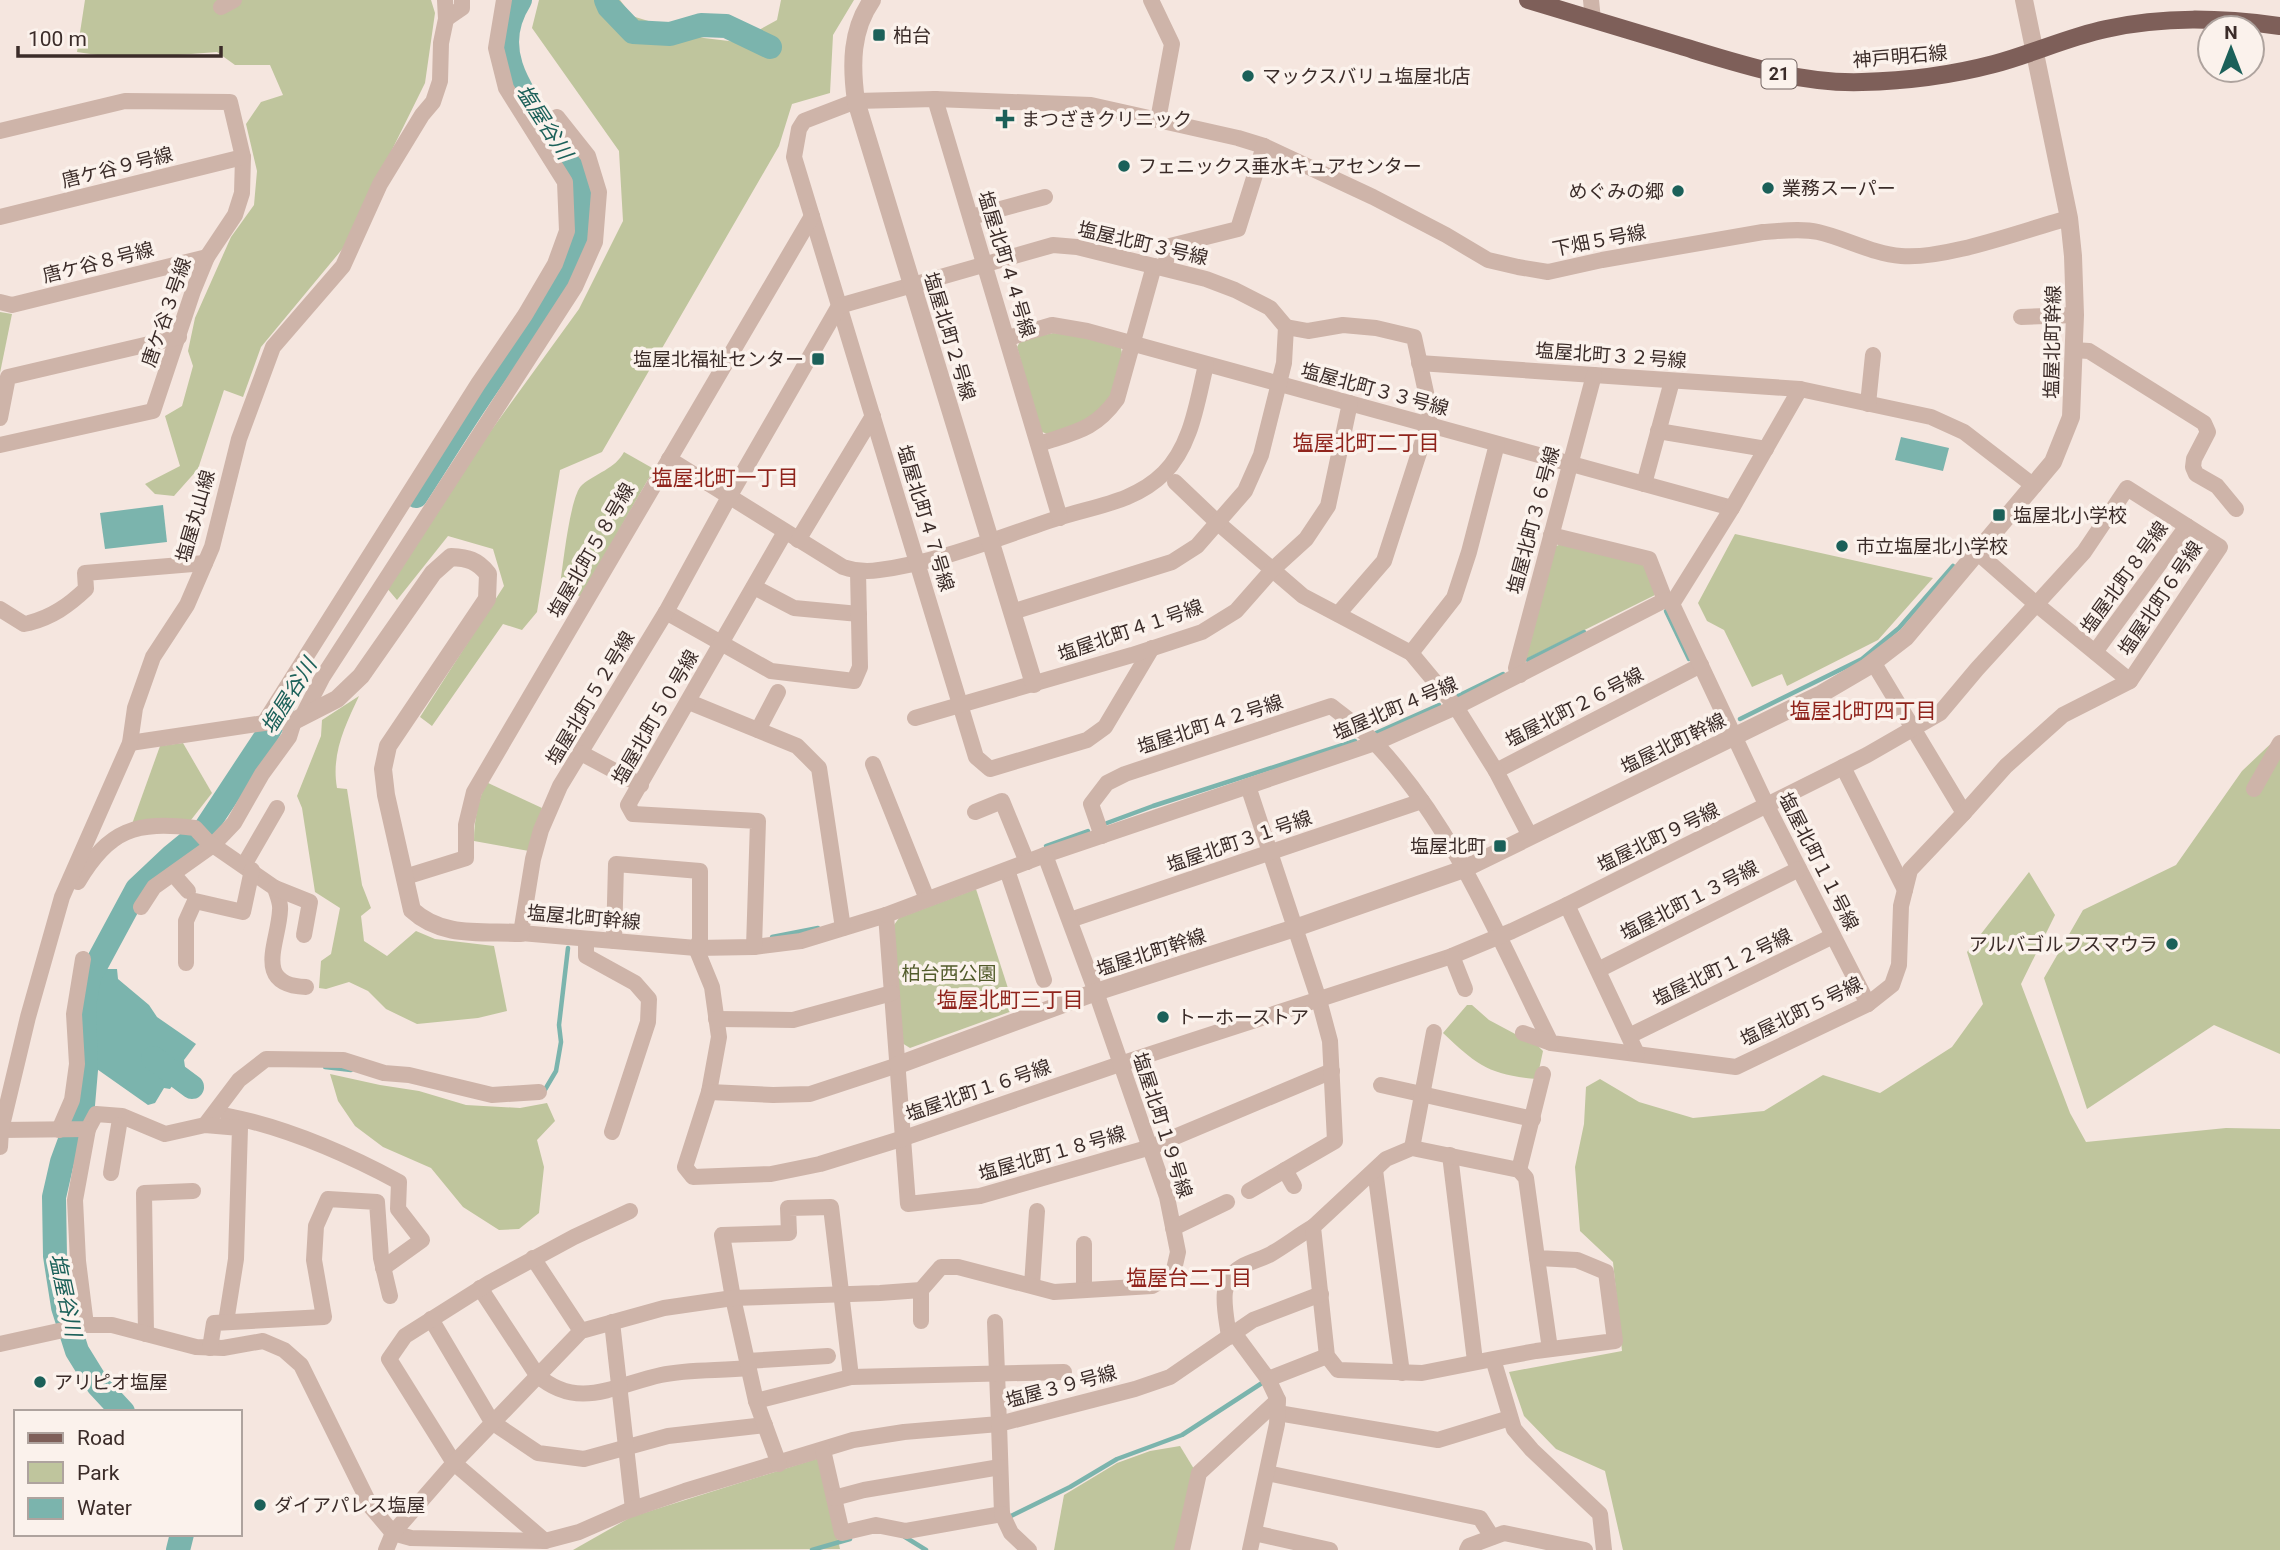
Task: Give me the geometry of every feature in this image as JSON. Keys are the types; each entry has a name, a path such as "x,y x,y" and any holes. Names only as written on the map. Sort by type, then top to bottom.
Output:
{"main road":[{"name":"神戸明石線","path":"1528,0 1785,76 1830,82 1863,82 1951,73 1994,64 2103,29 2149,21 2231,19 2280,26"}],"street":[{"name":"塩屋丸山線","path":"0,1147 1,1130 27,1017 62,897 130,743 135,708 153,656 187,605 212,547 239,439 273,347 343,266 380,184 422,115 433,102 440,81 441,43 446,19 445,0"},
{"path":"446,19 462,8 462,0"},
{"path":"264,723 555,264 567,231 565,182 506,88 496,48 504,0"},
{"name":"塩屋北町２号線","path":"872,0 862,15 855,38 852,73 856,101 1034,684"},
{"path":"1151,0 1171,44 1158,120"},
{"path":"1591,0 1593,20"},
{"name":"塩屋北町幹線","path":"898,1065 1096,992 1295,928 1464,869 1821,694 1873,662 1906,637 2053,462 2071,417 2075,315 2069,218 2024,0"},
{"path":"856,101 935,99"},
{"name":"下畑５号線","path":"935,99 1091,105 1238,138 1264,146 1373,197 1488,260 1548,272 1602,260 1776,231 1815,231 1896,256 1917,257 2069,218"},
{"name":"塩屋北町４４号線","path":"935,99 1060,518"},
{"name":"唐ケ谷３号線","path":"0,131 125,101 230,102 243,157 242,193 235,215 207,257 153,411 0,444"},
{"name":"塩屋北町４７号線","path":"856,101 804,121 799,129 794,157 976,757 990,769 1087,740 1105,727 1152,648"},
{"path":"141,907 153,887 173,874 234,823 262,774 289,737 322,678 575,287 595,242 598,192 588,156 557,117 533,130"},
{"path":"1039,444 1091,426 1104,416 1117,399 1132,344 1159,267 1170,246 1238,229 1264,146"},
{"name":"唐ケ谷９号線","path":"0,217 243,157"},
{"path":"971,217 1045,197"},
{"name":"塩屋北町５８号線","path":"405,877 466,858 466,825 474,792 812,216"},
{"name":"塩屋北町３号線","path":"839,306 1053,245 1077,247 1206,279 1270,308 1286,327"},
{"name":"唐ケ谷８号線","path":"0,302 12,305 207,257"},
{"path":"729,498 839,306"},
{"path":"2021,317 2075,315"},
{"name":"塩屋北町３３号線","path":"1007,338 1052,325 1132,344 1732,508"},
{"path":"1012,612 1172,562 1197,546 1245,491 1261,455 1284,363 1286,327 1308,331 1343,325 1376,328 1413,337 1430,411 1428,425 1384,561 1338,614"},
{"path":"0,418 8,377 179,337"},
{"path":"2074,350 2089,351 2204,423 2208,432 2193,467 2196,474 2217,486 2236,509"},
{"path":"1868,404 1873,355"},
{"name":"塩屋北町３２号線","path":"1419,363 1800,389 1931,417 1964,432 2034,486"},
{"path":"669,458 729,498 843,566 858,571 878,570 917,563 990,542 1060,518 1119,502 1146,487 1164,473 1177,457 1187,435 1206,365"},
{"name":"塩屋北町３６号線","path":"1520,674 1516,668 1594,375"},
{"path":"1644,484 1672,380"},
{"path":"1668,602 1732,508 1800,389"},
{"name":"塩屋北町４１号線","path":"915,718 1202,632 1236,611 1273,569 1307,539 1328,506 1350,403"},
{"name":"塩屋北町５０号線","path":"754,947 758,821 633,814 628,805 754,587 873,416"},
{"path":"1658,431 1766,449"},
{"path":"1175,482 1303,596 1411,653 1454,598 1497,444"},
{"name":"塩屋北町６号線","path":"1913,730 1940,713 2084,552 2127,488 2220,547 2130,681 2063,715 2006,766 1964,813"},
{"name":"塩屋北町５２号線","path":"521,933 533,859 541,830 561,786 666,612 729,498"},
{"name":"塩屋北町８号線","path":"2095,652 2187,526"},
{"name":"塩屋北町１１号線","path":"1551,535 1649,559 1767,806 1868,1004"},
{"path":"1978,553 2130,681"},
{"name":"塩屋北町幹線","path":"130,743 298,719 337,699 361,676 433,573 451,557 471,558 488,573 487,599 388,746 383,769 386,795 412,911 424,922 445,930 521,933 696,948 754,947 801,941 886,915"},
{"path":"0,609 24,624 29,624 59,612 86,589 85,573 205,563"},
{"path":"666,612 771,671 854,681 860,667 858,571"},
{"path":"754,587 794,608 859,614"},
{"name":"塩屋北町４号線","path":"886,915 1045,855 1375,743 1456,707 1668,602"},
{"name":"塩屋北町２６号線","path":"1411,653 1456,707 1496,771 1701,665"},
{"path":"1873,662 1964,813"},
{"path":"758,730 778,692"},
{"path":"689,702 797,746 819,768 843,928"},
{"name":"塩屋北町４２号線","path":"1102,836 1091,804 1107,783 1125,774 1331,706 1375,743"},
{"name":"塩屋北町９号線","path":"1498,937 1767,806 1913,730"},
{"path":"1375,743 1422,801 1464,869 1550,1043"},
{"path":"2254,789 2280,743"},
{"path":"580,753 641,785"},
{"path":"873,764 927,899"},
{"path":"1843,767 1905,890"},
{"path":"1496,771 1530,836"},
{"path":"1248,786 1320,1000 1330,1041 1335,1141 1249,1191"},
{"path":"975,812 1002,801 1027,862"},
{"name":"塩屋北町３１号線","path":"1070,920 1422,801"},
{"path":"186,963 186,921 195,901 243,912 248,868 277,808"},
{"name":"塩屋北町５号線","path":"1523,1033 1550,1043 1736,1067 1868,1004 1892,985 1899,965 1901,906 1910,870 1964,813"},
{"path":"62,897 71,893 89,863 111,839 144,827 195,828 210,843 275,888 310,902 304,935"},
{"name":"塩屋北町１９号線","path":"1045,855 1151,1147 1167,1197 1178,1252 1173,1274 1152,1286 1084,1290"},
{"path":"614,941 616,864 700,871 700,940 696,948"},
{"name":"塩屋北町１３号線","path":"1598,970 1799,869"},
{"path":"1007,870 1044,980"},
{"path":"173,874 188,891"},
{"path":"275,888 281,909 271,963 279,978 290,986 306,987"},
{"path":"1567,905 1637,1054"},
{"path":"709,1092 810,1094 898,1065 886,915"},
{"name":"塩屋北町１２号線","path":"1629,1036 1833,936"},
{"name":"塩屋北町１６号線","path":"696,948 712,987 719,1037 709,1092 685,1167 693,1177 771,1174 820,1164 1452,956 1498,937"},
{"path":"586,939 586,956 635,983 649,999 648,1022 612,1132"},
{"path":"1452,956 1465,989"},
{"path":"59,1130 72,1100 77,1064 74,1014 83,959"},
{"path":"716,1019 793,1020 892,993"},
{"path":"1412,1147 1434,1032"},
{"path":"209,1119 239,1080 266,1059 343,1060 384,1073 409,1075 492,1095 540,1091"},
{"name":"塩屋北町１８号線","path":"898,1065 908,1204 980,1196 1151,1147 1332,1071"},
{"path":"1519,1170 1543,1074"},
{"path":"1381,1085 1532,1119"},
{"path":"1,1130 59,1130 122,1116 165,1134 209,1119 267,1124 358,1160 399,1182 398,1209 422,1240 383,1268"},
{"path":"209,1119 240,1128 236,1259 226,1322"},
{"path":"87,1124 127,1128 111,1172"},
{"path":"86,1325 78,1261 75,1200 87,1124"},
{"path":"1250,1550 1278,1424 1278,1407 1268,1379 1232,1335 1223,1294 1227,1279 1240,1267 1273,1253 1313,1227 1386,1160 1412,1147 1519,1170 1526,1178 1550,1349"},
{"path":"1450,1155 1475,1362"},
{"path":"1285,1170 1294,1186"},
{"path":"1375,1170 1402,1373"},
{"path":"146,1334 141,1186 193,1191"},
{"path":"210,1348 214,1322 324,1317 314,1260 316,1226 328,1199 377,1202 383,1268 390,1296"},
{"path":"1173,1228 1227,1202"},
{"path":"779,1464 756,1401 717,1231 789,1233 788,1208 831,1207 851,1377"},
{"path":"545,1541 454,1463 389,1359 404,1336 480,1288 533,1258 630,1211"},
{"path":"1032,1285 1037,1211"},
{"path":"1313,1227 1328,1356 1338,1370 1422,1373 1550,1349 1615,1341 1606,1272 1577,1261 1537,1258"},
{"path":"921,1321 921,1290 941,1268 958,1267 1054,1292 1084,1290 1084,1244"},
{"path":"533,1258 582,1331"},
{"path":"480,1288 537,1375 548,1385 566,1394 583,1395 663,1375 828,1356"},
{"path":"387,1550 393,1533 454,1463 582,1331 664,1308 733,1298 921,1290"},
{"name":"塩屋３９号線","path":"1002,1514 999,1424 1135,1389 1170,1377 1254,1320 1321,1294"},
{"path":"431,1319 492,1422 538,1452 584,1459 668,1436 765,1425"},
{"path":"612,1322 633,1509"},
{"path":"0,1344 86,1325 112,1325 196,1347 223,1348 263,1341 284,1350 301,1365 371,1507 393,1533 411,1538 545,1541 579,1532 685,1491 853,1440 904,1432 999,1424 995,1322"},
{"path":"1268,1379 1328,1356"},
{"path":"1493,1359 1514,1429 1532,1450 1600,1514 1604,1550"},
{"path":"756,1401 851,1377 1064,1373"},
{"path":"1278,1407 1437,1440 1510,1418"},
{"path":"1182,1550 1199,1474 1278,1407"},
{"path":"822,1450 842,1533 876,1525 906,1531 1002,1514 1011,1533 1030,1550"},
{"path":"834,1498 864,1490 1000,1467"},
{"path":"1267,1473 1480,1518 1492,1537"},
{"path":"561,1550 579,1532"},
{"path":"1254,1533 1330,1550"},
{"path":"1467,1550 1469,1546 1504,1533 1585,1550"}],"green space":[{"path":"85,0 431,0 435,13 425,83 344,247 261,347 243,397 224,390 198,469 174,496 155,494 145,484 180,466 165,416 182,406 193,366 188,351 195,318 231,237 254,205 257,171 246,124 261,102 283,95 270,65 235,65 217,52 165,56 104,56 77,52"},
{"path":"539,0 620,0 632,16 704,38 737,42 777,20 781,0 854,0 833,35 830,93 792,104 779,146 602,452 560,470 537,612 522,630 503,624 432,726 420,717 504,586 493,549 448,536 397,600 386,587 490,432 579,309 623,221 619,151 532,28"},
{"path":"0,312 12,314 0,373"},
{"path":"1053,333 1075,335 1121,348 1122,356 1111,394 1099,413 1083,423 1047,434 1040,431 1017,347 1021,340"},
{"path":"624,452 654,469 581,597 560,585 574,502 582,485 610,467"},
{"path":"1735,534 1933,578 1878,640 1787,686 1782,674 1752,687 1724,630 1707,621 1698,603"},
{"path":"1561,544 1639,562 1646,567 1655,595 1526,659 1554,547"},
{"path":"359,696 340,740 336,776 337,788 347,789 362,885 371,908 361,916 364,941 387,956 416,931 435,939 494,946 507,1011 478,1018 417,1024 386,1009 368,991 349,982 326,989 319,988 321,961 331,954 340,908 315,892 302,808 297,796 321,736 322,720"},
{"name":"アルバゴルフスマウラ","path":"2280,735 2280,1054 2214,1025 2087,1109 2044,978 2083,910 2176,865 2242,771"},
{"path":"183,743 212,793 191,820 132,824 160,746"},
{"path":"486,782 542,808 529,851 474,841 477,811"},
{"path":"2029,872 2055,915 2021,984 2070,1113 2086,1142 2226,1128 2280,1129 2280,1550 1623,1550 1605,1471 1556,1449 1524,1416 1509,1372 1622,1351 1613,1262 1580,1231 1575,1167 1584,1124 1586,1087 1600,1079 1639,1102 1693,1118 1764,1111 1823,1075 1880,1093 1952,1047 1983,1004 1967,952"},
{"name":"柏台西公園","path":"976,889 1015,1010 910,1048 902,1043 894,925 899,918"},
{"path":"1467,1005 1472,1005 1489,1020 1543,1051 1537,1079 1495,1071 1475,1061 1443,1033"},
{"path":"330,1074 419,1091 466,1105 520,1108 547,1103 555,1121 537,1140 544,1167 539,1213 519,1229 499,1230 463,1207 431,1168 383,1147 355,1126 338,1101"},
{"path":"1180,1446 1194,1469 1176,1550 1054,1550 1064,1495 1117,1463 1150,1451"},
{"path":"819,1458 840,1549 573,1550 631,1517"}],"water":[{"path":"1901,437 1949,448 1943,471 1895,460"},
{"path":"163,505 167,542 105,549 100,513"},
{"path":"102,969 117,969 118,979 149,1005 157,1017 196,1044 184,1060 185,1067 170,1089 164,1088 155,1103 148,1105 94,1067 92,1001"}],"waterway":[{"name":"塩屋谷川","path":"416,496 495,375 564,283 580,249 584,232 584,203 576,171 526,98 509,61 507,41 510,21 520,0"},
{"path":"606,0 609,7 633,32 670,34 701,25 726,26 770,47"},
{"path":"1740,719 1862,659 1899,628 1953,566"},
{"path":"1666,611 1689,659"},
{"path":"1528,660 1584,632"},
{"path":"1458,696 1503,674"},
{"name":"塩屋谷川","path":"121,1410 98,1385 77,1351 63,1307 55,1256 54,1197 62,1162 83,1105 86,1070 84,1006 89,978 137,889 205,829 265,738 284,703"},
{"path":"1376,733 1439,705"},
{"path":"1107,823 1355,741"},
{"path":"1046,846 1088,831"},
{"path":"772,937 818,928"},
{"path":"543,1093 556,1071 561,1042 559,1025 568,948"},
{"path":"153,1058 192,1087"},
{"path":"325,1067 351,1070"},
{"path":"1009,1517 1070,1487 1117,1459 1182,1435 1262,1383"},
{"name":"塩屋谷川","path":"178,1550 182,1536"},
{"path":"905,1537 926,1550"},
{"path":"812,1550 850,1539"}],"place":[{"name":"柏台","path":"879,35"},
{"name":"マックスバリュ塩屋北店","path":"1248,76"},
{"name":"まつざきクリニック","path":"1005,119"},
{"name":"フェニックス垂水キュアセンター","path":"1124,166"},
{"name":"業務スーパー","path":"1768,188"},
{"name":"めぐみの郷","path":"1678,191"},
{"name":"塩屋北福祉センター","path":"818,359"},
{"name":"塩屋北小学校","path":"1999,515"},
{"name":"市立塩屋北小学校","path":"1842,546"},
{"name":"塩屋北町","path":"1500,846"},
{"name":"アルバゴルフスマウラ","path":"2172,944"},
{"name":"トーホーストア","path":"1163,1017"},
{"name":"アリピオ塩屋","path":"40,1382"},
{"name":"ダイアパレス塩屋","path":"260,1505"}],"district":[{"name":"塩屋北町二丁目","path":"1366,443"},
{"name":"塩屋北町一丁目","path":"725,478"},
{"name":"塩屋北町四丁目","path":"1863,711"},
{"name":"塩屋北町三丁目","path":"1010,1000"},
{"name":"塩屋台二丁目","path":"1189,1278"}]}
